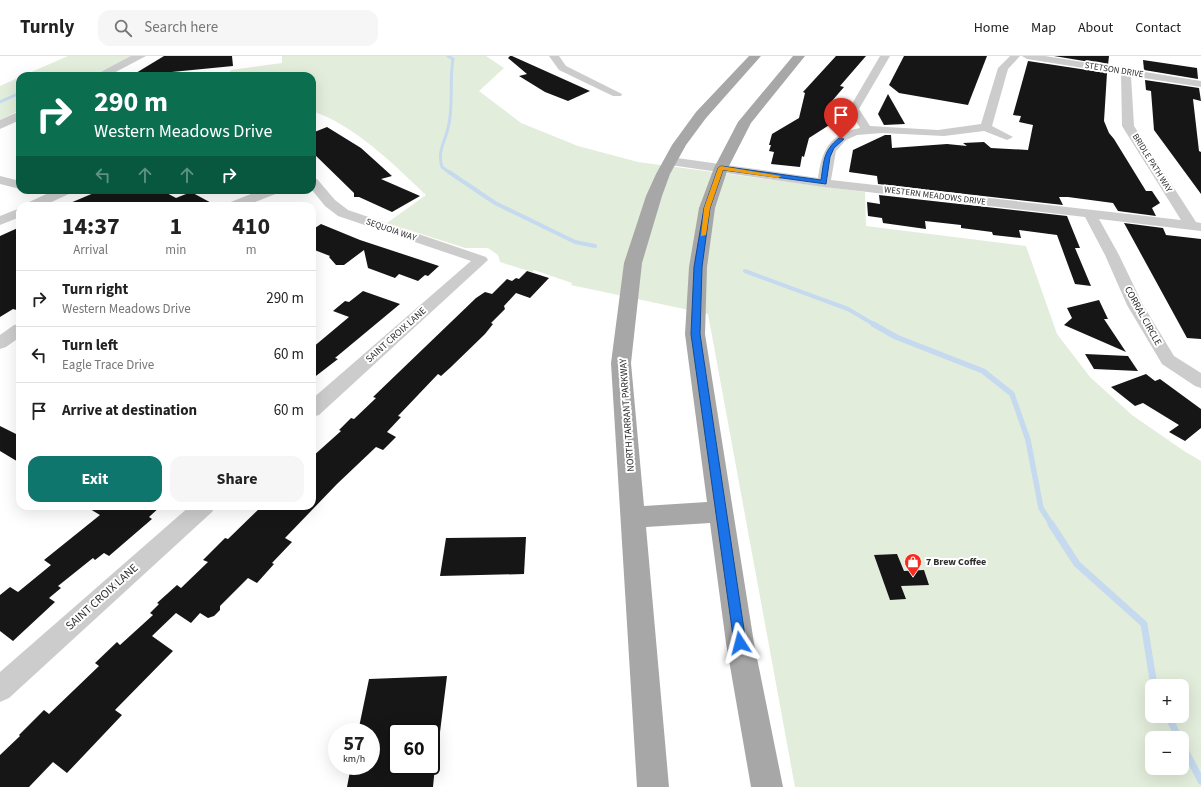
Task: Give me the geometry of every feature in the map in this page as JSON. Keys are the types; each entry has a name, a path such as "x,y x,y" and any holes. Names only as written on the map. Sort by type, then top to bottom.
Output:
{"main road":[{"name":"NORTH TARRANT PARKWAY","path":"653,787 622,363 633,263 654,196 670,161 701,115 755,56"},
{"path":"767,787 740,643 720,512 696,334 698,267 706,215 721,168 745,122 799,56"},
{"path":"634,517 720,512"}],"street":[{"path":"107,72 140,56"},
{"path":"554,56 562,68 617,94"},
{"path":"867,130 860,121 854,109 885,56"},
{"path":"986,127 1003,68 1015,56"},
{"name":"STETSON DRIVE","path":"1027,56 1201,84"},
{"name":"BRIDLE PATH WAY","path":"1126,72 1128,126 1196,226"},
{"path":"0,124 16,117"},
{"path":"824,183 827,157 831,147 841,139 853,133 881,129 936,134 986,127 1007,137"},
{"name":"WESTERN MEADOWS DRIVE","path":"670,161 824,183 1090,215 1196,226"},
{"path":"0,180 16,184"},
{"name":"SEQUOIA WAY","path":"316,187 330,203 343,213 481,260"},
{"path":"49,194 54,196"},
{"path":"41,202 58,194"},
{"path":"244,202 263,194"},
{"path":"0,221 16,214"},
{"name":"CORRAL CIRCLE","path":"1090,215 1112,255 1135,305 1168,360 1201,382"},
{"name":"SAINT CROIX LANE","path":"316,406 481,260"},
{"path":"0,343 16,332"},
{"name":"SAINT CROIX LANE","path":"0,689 200,510"}],"green space":[{"path":"68,56 134,56 100,72 31,72"},
{"path":"282,56 486,56 504,68 479,91 521,123 578,146 638,162 865,192 866,226 1026,246 1057,334 1090,377 1132,415 1201,461 1201,787 795,787 708,314 571,285 572,283 534,270 532,272 500,262 498,255 488,248 465,248 387,223 426,195 387,158 373,147 344,126 316,113 316,72 229,72 231,70 282,63"},
{"path":"16,79 16,112 0,120 0,86"}],"building":[{"path":"164,56 232,56 233,66 172,72 138,72"},
{"path":"510,56 590,91 568,101 545,92 519,76 527,74 508,58"},
{"path":"836,56 866,56 840,86 844,87 832,101 834,122 809,138 804,157 802,156 800,167 771,164 774,152 769,151 771,145 769,145 772,134 799,118 805,93 803,92"},
{"path":"904,56 987,56 968,105 899,93 889,85"},
{"path":"1054,56 1109,56 1108,65"},
{"path":"1143,60 1197,68 1198,79 1144,70"},
{"path":"1028,61 1107,73 1104,121 1109,133 1146,191 1152,191 1160,203 1152,208 1156,216 1118,211 1113,203 1068,197 1059,197 1063,205 878,184 877,176 849,172 853,150 885,135 891,135 892,148 947,144 967,146 963,143 984,142 991,148 1028,150 1033,125 1019,122 1021,116 1013,115"},
{"path":"1145,80 1199,88 1201,101 1193,99 1199,151 1201,152 1201,194 1154,130 1151,91 1146,90"},
{"path":"888,94 905,124 884,125 878,114"},
{"path":"327,127 361,148 392,176 381,179 420,196 392,212 359,197 354,197 354,193 316,156 316,131"},
{"path":"92,194 168,194 176,198 186,194 195,194 210,202 72,202"},
{"path":"879,195 1067,216 1080,248 1075,248 1091,286 1075,284 1057,235 1019,230 1021,238 993,235 992,232 961,228 961,225 925,221 926,229 883,223 882,218 868,216 867,202 880,204"},
{"path":"1124,223 1163,228 1166,235 1201,239 1201,339 1187,338"},
{"path":"321,224 360,240 439,266 428,276 425,275 418,281 399,274 395,278 368,268 364,250 344,265 336,265 329,257 330,256 316,251 316,227"},
{"path":"16,229 16,310 13,309 0,317 0,236"},
{"path":"527,271 549,278 530,298 516,293 504,306 505,309 491,323 493,324 485,334 441,376 438,374 398,416 401,417 387,432 396,437 383,450 376,447 316,506 316,453 341,431 339,430 351,418 354,419 376,398 373,397 476,298 485,292 492,294 507,279 512,281 516,278 519,279"},
{"path":"363,291 400,304 335,358 338,359 316,376 316,345 349,317 333,311 345,301 349,302"},
{"path":"1099,300 1108,319 1104,319 1126,352 1064,325 1072,318 1067,308"},
{"path":"1085,354 1128,356 1138,371 1094,369"},
{"path":"1146,374 1155,381 1160,379 1201,409 1201,428 1185,441 1169,432 1179,425 1143,403 1135,406 1111,387"},
{"path":"0,426 16,434 16,461 0,451"},
{"path":"92,510 157,510 149,517 152,519 109,556 104,553 95,560 93,558 58,586 61,588 49,598 55,602 13,641 0,631 0,595 10,587 18,592 51,565 44,560 100,515"},
{"path":"258,510 312,510 285,538 292,542 272,563 274,564 257,583 248,578 220,606 220,610 214,616 208,618 200,613 191,623 176,613 152,636 173,651 115,710 122,715 67,773 53,762 29,787 0,787 0,755 44,710 49,714 99,666 95,663 117,642 120,645 153,615 150,613 159,604 157,603 177,585 181,588 208,562 203,560 225,538 228,539"},
{"path":"526,537 524,574 440,576 446,538"},
{"path":"897,554 904,571 924,570 929,585 901,586 906,599 890,600 874,555"},
{"path":"447,676 440,732 440,723 388,723 388,775 434,775 433,787 347,787 349,775 380,775 380,723 360,723 369,679"}],"waterway":[{"path":"448,56 453,59 451,76 451,111 440,157 442,167 450,173"},
{"path":"0,102 16,95"},
{"path":"449,172 495,203 575,242 595,246"},
{"path":"745,271 848,309 875,325"},
{"path":"873,324 896,337 983,371 1012,394 1028,440 1041,508 1052,525"},
{"path":"1051,524 1077,564 1144,624 1153,679"},
{"path":"1172,723 1176,731"},
{"path":"1189,758 1201,781"}],"slow traffic":[{"path":"703,235 707,208 721,168 778,176"}],"place":[{"name":"7 Brew Coffee","path":"913,577"}],"route":[{"path":"740,643 720,512 696,334 698,267 707,208 721,168 824,183 827,157 831,147 841,139"}]}
